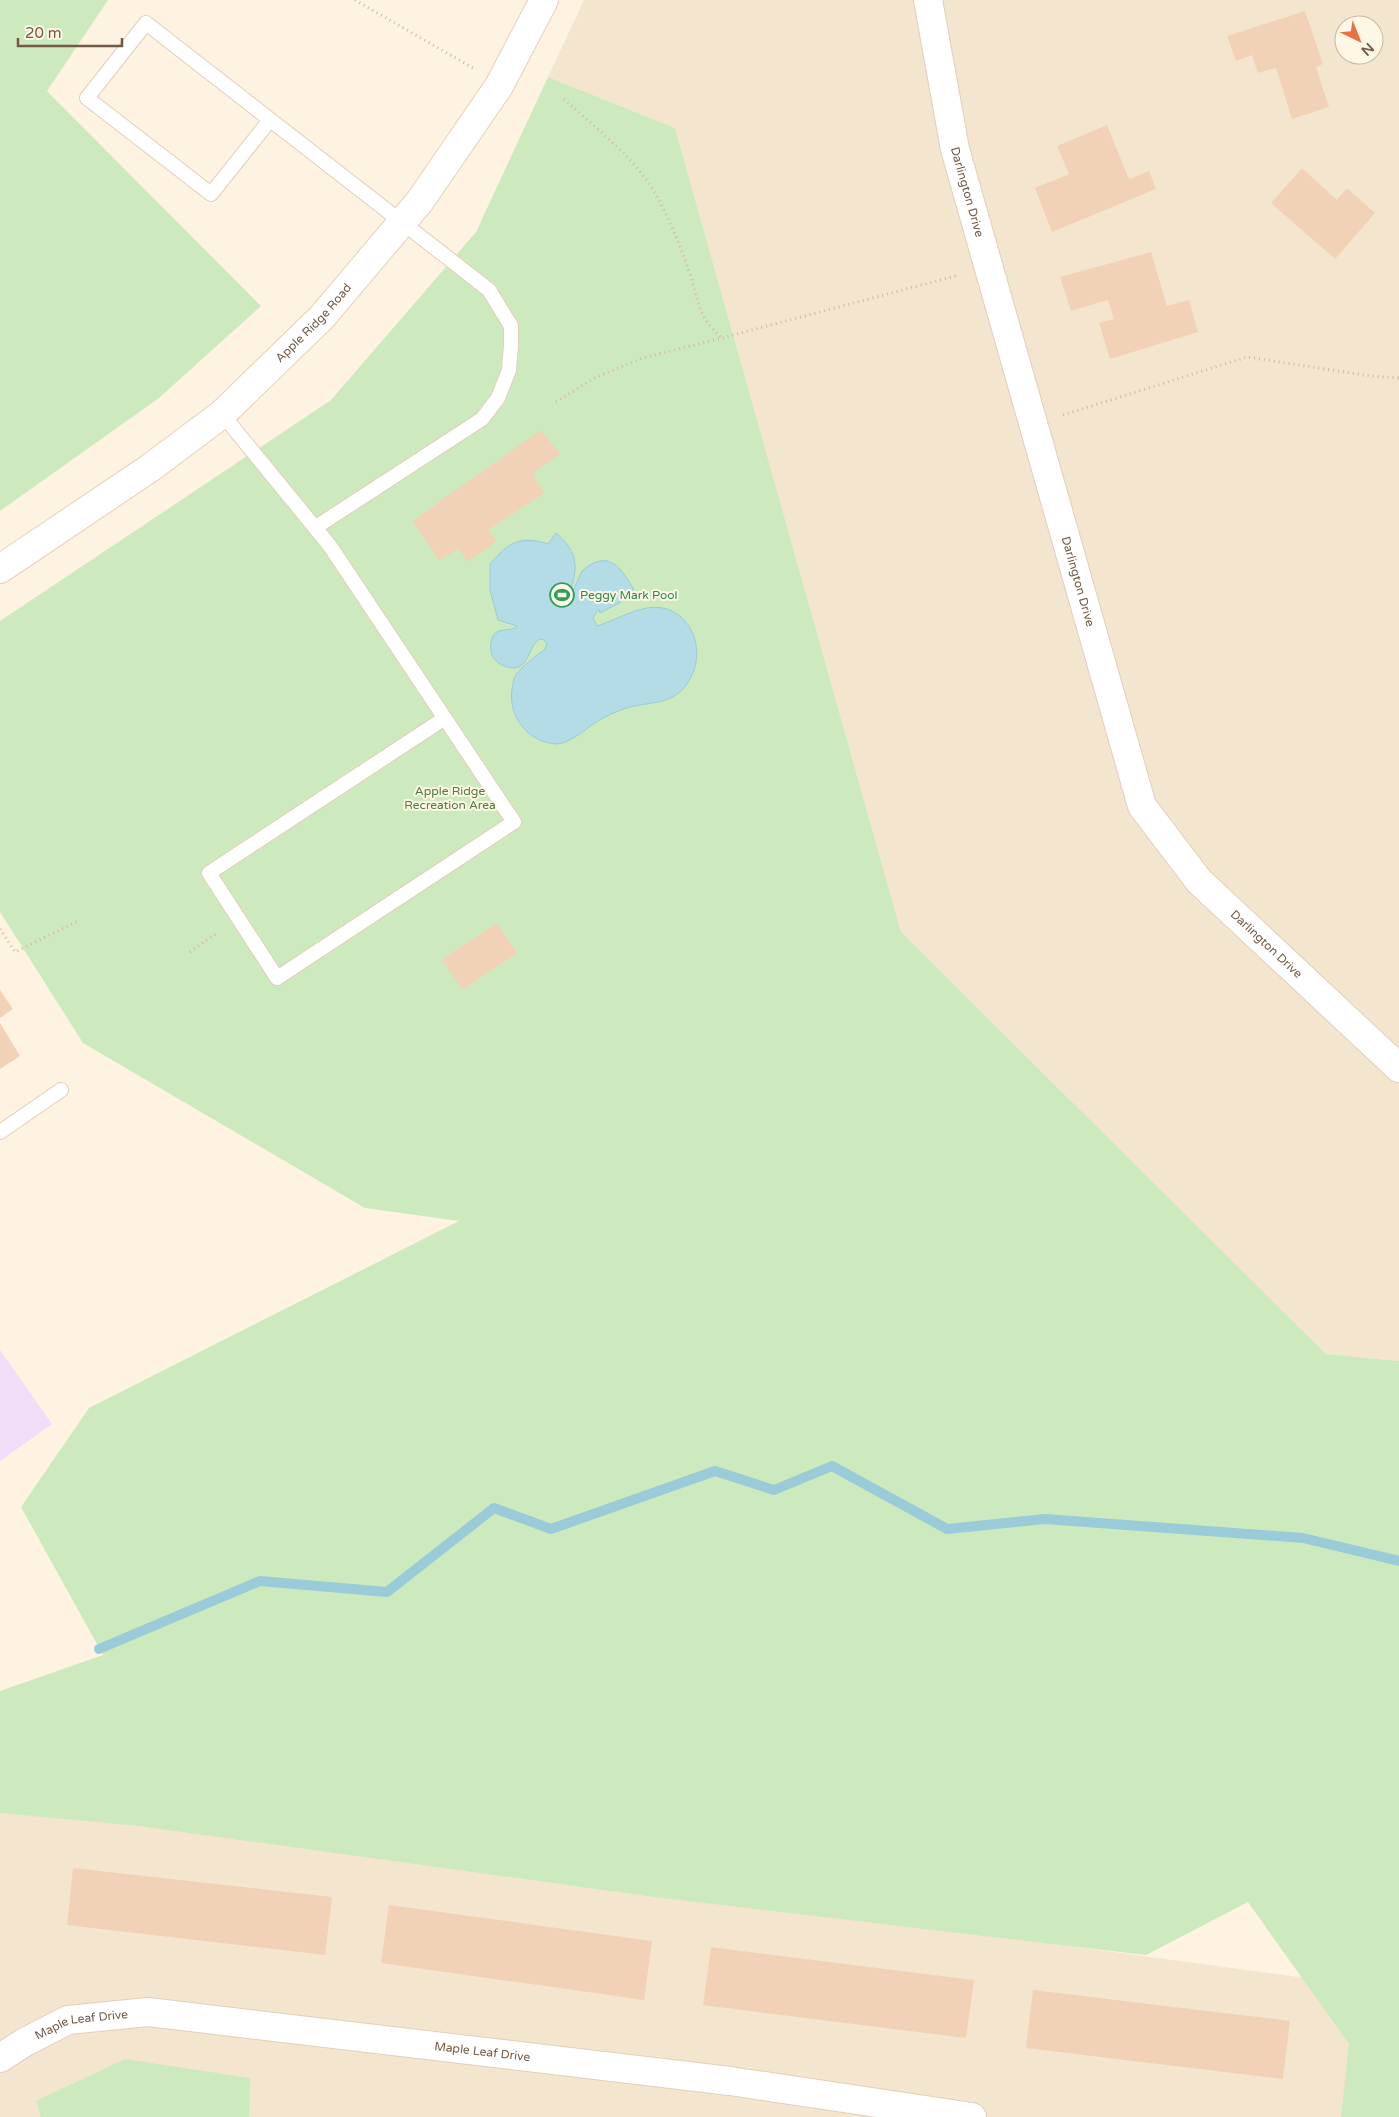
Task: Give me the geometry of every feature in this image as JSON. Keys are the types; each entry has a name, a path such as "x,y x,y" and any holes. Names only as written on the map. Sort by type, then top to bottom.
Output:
{"street":[{"name":"Apple Ridge Road","path":"0,568 150,468 222,414 322,317 420,201 499,86 544,0"},
{"name":"Darlington Drive","path":"928,0 955,150 1142,806 1199,881 1399,1068"},
{"name":"Maple Leaf Drive","path":"0,2058 25,2042 68,2020 148,2012 730,2081 972,2117"}],"lane":[{"path":"270,120 211,194 87,98 146,23 489,290 511,326 509,370 498,398 482,419 316,527"},
{"path":"222,414 316,527 445,718 514,822 277,978 209,873 445,718"},
{"path":"0,1132 61,1090"}],"path":[{"path":"355,0 473,68"},
{"path":"564,99 631,162 655,192 674,230 692,279 699,309 709,327 722,338"},
{"path":"556,402 596,377 635,360 989,268"},
{"path":"1033,424 1247,357 1370,376 1399,378"},
{"path":"190,952 238,918"},
{"path":"0,929 15,952 78,921"}],"shaded area":[{"path":"584,0 1399,0 1399,1361 1326,1354 901,932 675,128 548,77"},
{"path":"0,1350 52,1424 0,1461"},
{"path":"0,1801 1371,1987 1355,2117 0,2117"}],"green space":[{"path":"0,0 108,0 47,91 261,306 159,398 0,511"},
{"name":"Apple Ridge Recreation Area","path":"548,77 675,128 901,932 1326,1354 1399,1361 1399,2117 1341,2117 1349,2044 1248,1902 1146,1955 654,1897 139,1826 0,1813 0,1691 103,1655 21,1507 89,1408 459,1221 365,1208 83,1043 0,912 0,621 331,400 476,232"},
{"path":"125,2059 250,2078 249,2117 41,2117 36,2101"}],"water":[{"path":"556,533 568,545 574,558 575,572 572,591 583,570 596,562 603,561 609,561 619,568 634,589 620,599 621,602 600,613 599,609 593,618 597,626 641,609 661,608 673,611 683,618 690,628 695,639 697,652 696,665 691,677 679,693 665,700 630,707 616,712 560,744 546,742 529,733 522,726 513,709 512,689 514,678 524,666 545,649 547,644 544,640 540,639 532,648 523,664 512,668 502,665 495,660 491,648 492,638 498,631 512,629 517,626 498,620 490,590 490,564 503,550 516,542 530,540 548,544"}],"building":[{"path":"1305,11 1323,64 1316,67 1329,107 1292,119 1276,68 1258,73 1252,55 1236,61 1227,36"},
{"path":"1107,125 1129,179 1149,171 1156,189 1052,232 1035,188 1069,174 1057,146"},
{"path":"1302,168 1337,200 1347,188 1375,213 1335,259 1271,203"},
{"path":"1151,252 1167,306 1189,300 1198,332 1110,359 1099,323 1114,319 1108,300 1071,311 1060,277"},
{"path":"541,430 560,454 532,474 545,493 488,530 497,541 468,562 459,549 439,560 412,521"},
{"path":"497,923 517,953 462,990 442,959"},
{"path":"0,990 13,1009 0,1018"},
{"path":"0,1023 20,1056 0,1069"},
{"path":"73,1868 332,1897 325,1955 67,1925"},
{"path":"389,1905 652,1941 644,2000 381,1963"},
{"path":"711,1947 974,1980 966,2038 703,2005"},
{"path":"1033,1990 1290,2021 1283,2079 1026,2048"}],"waterway":[{"path":"99,1649 260,1581 387,1592 494,1508 551,1529 715,1471 774,1490 832,1466 947,1529 1045,1519 1303,1538 1399,1561"}],"place":[{"name":"Peggy Mark Pool","path":"562,595"}]}
